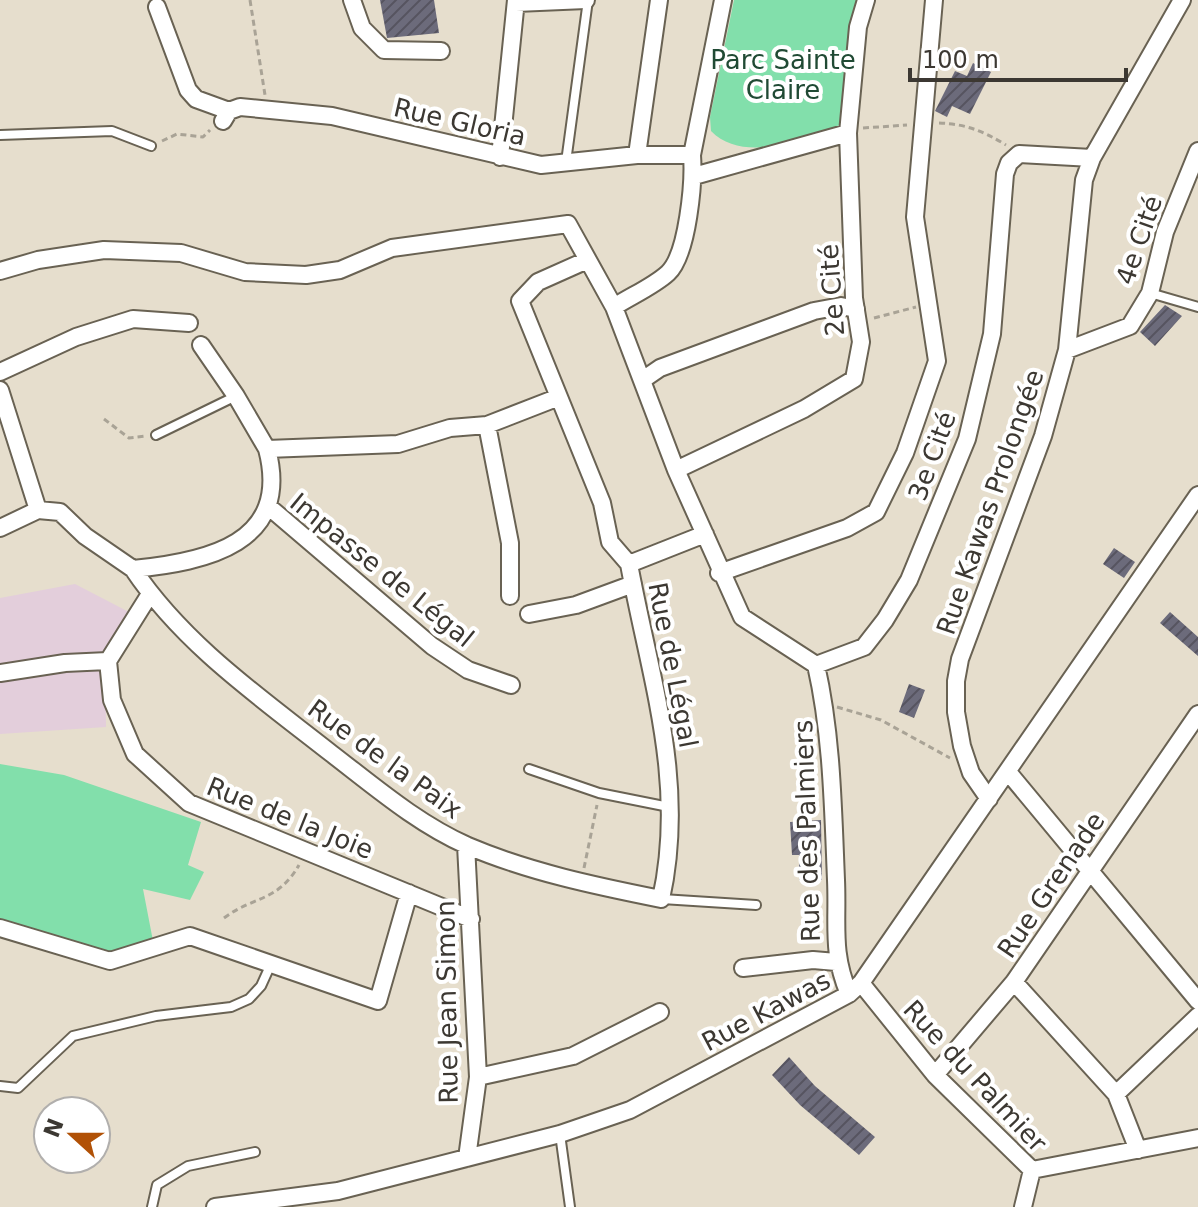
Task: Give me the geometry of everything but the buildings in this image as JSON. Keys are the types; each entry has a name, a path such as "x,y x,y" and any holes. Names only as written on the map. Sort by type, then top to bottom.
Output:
{"street":[{"path":"352,0 362,28 384,50 441,51"},
{"path":"500,157 516,1 587,0"},
{"path":"637,155 659,0"},
{"path":"612,304 670,272 680,251 694,176 692,155 723,0"},
{"name":"2e Cité","path":"676,470 804,409 854,379 861,342 856,309 848,133 858,27 866,0"},
{"name":"3e Cité","path":"719,573 847,528 876,512 905,453 937,361 915,217 934,0"},
{"name":"Rue Kawas Prolongée","path":"989,799 971,773 956,712 960,659 1043,436 1067,350 1084,180 1092,158 1182,0"},
{"path":"157,7 188,90 196,99 226,116"},
{"name":"Rue Gloria","path":"226,116 240,107 332,116 541,165 637,155 692,155"},
{"path":"694,176 848,133"},
{"name":"4e Cité","path":"1067,350 1130,326 1150,293 1165,232 1198,151"},
{"path":"1019,154 1092,158"},
{"name":"3e Cité","path":"816,665 864,647 885,620 909,580 967,439 992,334 1005,174 1009,163 1019,154"},
{"path":"0,271 38,260 104,250 181,253 245,272 306,275 340,270 392,248 441,244 568,224 585,261 612,304 644,379 676,470 719,573 742,617 816,665"},
{"name":"Rue de Légal","path":"585,261 538,282 520,301 602,503 610,542 629,564 667,736 670,856 661,899"},
{"path":"644,379 660,368 814,311 841,306 856,309"},
{"path":"0,372 76,337 133,319 189,323"},
{"path":"0,528 38,510 60,512 85,536 133,569 202,560 240,541 269,507 271,466 267,449 201,345"},
{"path":"0,390 38,510"},
{"path":"267,449 398,444 450,428 487,425 559,397"},
{"path":"487,425 510,543 510,596"},
{"name":"Rue Kawas","path":"215,1207 338,1191 560,1134 630,1110 855,989 1198,495"},
{"name":"Impasse de Légal","path":"269,507 432,646 468,670 511,685"},
{"path":"629,564 705,534"},
{"name":"Rue de la Paix","path":"133,569 185,635 387,796 466,845 581,882 661,899"},
{"path":"529,614 576,605 633,584"},
{"path":"0,673 65,663 108,661 150,594"},
{"name":"Rue de la Joie","path":"108,661 112,700 135,754 189,803 471,919"},
{"name":"Rue des Palmiers","path":"816,665 825,705 836,884 836,962 855,989"},
{"name":"Rue Grenade","path":"935,1075 1014,982 1198,714"},
{"path":"1008,772 1198,1001"},
{"name":"Rue Jean Simon","path":"466,845 478,1077 467,1158"},
{"path":"0,928 110,961 190,936 378,1001 409,893"},
{"path":"743,968 813,960 836,962"},
{"path":"1014,982 1116,1094 1138,1150"},
{"name":"Rue du Palmier","path":"855,989 935,1075 1032,1170 1023,1207"},
{"path":"478,1077 573,1056 660,1012"},
{"path":"1116,1094 1198,1016"},
{"path":"1032,1170 1198,1138"},
{"path":"338,1191 349,1207"}],"lane":[{"path":"565,163 587,0"},
{"path":"0,135 112,131 151,146"},
{"path":"1150,293 1198,307"},
{"path":"156,435 236,396"},
{"path":"529,769 599,793 670,807"},
{"path":"661,899 756,905"},
{"path":"0,1086 18,1088 73,1036 156,1016 231,1007 249,999 261,986 271,964"},
{"path":"560,1134 570,1207"},
{"path":"152,1207 157,1185 188,1166 255,1152"}],"path":[{"path":"250,0 267,109"},
{"path":"151,146 177,134 203,137 226,116"},
{"path":"848,133 856,128 922,123 959,124 982,130 1019,154"},
{"path":"876,319 928,303"},
{"path":"104,419 129,438 156,435"},
{"path":"825,705 881,720 921,740 971,773"},
{"path":"581,882 599,793"},
{"path":"224,918 238,908 278,892 306,851"}],"shaded area":[{"path":"75,584 129,612 105,652 106,727 0,734 0,598"}],"green space":[{"name":"Parc Sainte Claire","path":"734,0 859,0 842,124 793,142 757,148 724,141 711,131 710,117"},
{"path":"0,764 64,775 201,822 188,865 204,872 190,900 143,889 153,941 109,954 0,920"}]}
